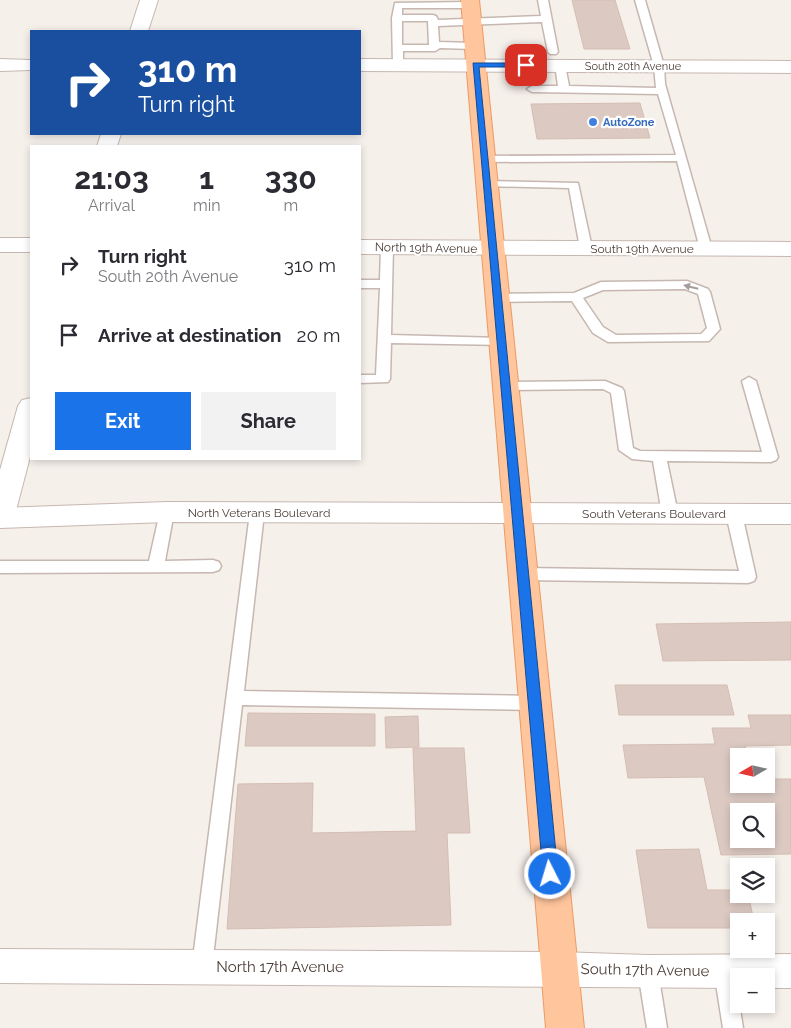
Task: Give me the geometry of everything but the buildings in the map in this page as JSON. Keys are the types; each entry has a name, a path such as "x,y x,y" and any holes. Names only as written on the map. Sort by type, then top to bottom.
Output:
{"main road":[{"path":"472,27 565,1028"}],"street":[{"path":"139,30 149,0"},
{"name":"South 20th Avenue","path":"361,65 398,56 472,27 556,59 659,66 791,67"},
{"path":"0,65 30,65"},
{"path":"0,245 30,245"},
{"name":"North 19th Avenue","path":"361,247 492,248"},
{"name":"South 19th Avenue","path":"492,248 791,249"},
{"path":"0,518 30,410"},
{"name":"North Veterans Boulevard","path":"0,518 167,512 517,514"},
{"name":"South Veterans Boulevard","path":"517,514 791,514"},
{"name":"North 17th Avenue","path":"0,966 559,969"},
{"name":"South 17th Avenue","path":"559,969 648,972 791,970"}],"lane":[{"path":"543,0 564,90"},
{"path":"640,0 659,66 662,91 706,248"},
{"path":"398,5 472,27 434,45 434,48 398,56 401,32 398,5"},
{"path":"398,18 433,18 434,45"},
{"path":"433,28 472,27 547,19"},
{"path":"532,89 662,91"},
{"path":"485,172 682,158"},
{"path":"485,172 574,184 586,248"},
{"path":"361,379 383,379 386,247"},
{"path":"361,284 385,284"},
{"path":"497,298 576,297 601,286 688,285 697,287 704,292 714,329 704,338 613,339 598,330 576,297"},
{"path":"384,339 501,342"},
{"path":"505,386 605,385 617,391 626,450 636,456 771,457 749,381"},
{"path":"659,457 670,514"},
{"path":"156,566 167,512"},
{"path":"202,966 257,513"},
{"path":"523,574 748,577 734,514"},
{"path":"0,567 213,566"},
{"path":"235,698 534,703"},
{"path":"724,971 732,1028"},
{"path":"648,972 657,1028"}],"place":[{"name":"AutoZone","path":"593,122"}],"route":[{"path":"526,65 475,64 550,874"}]}
